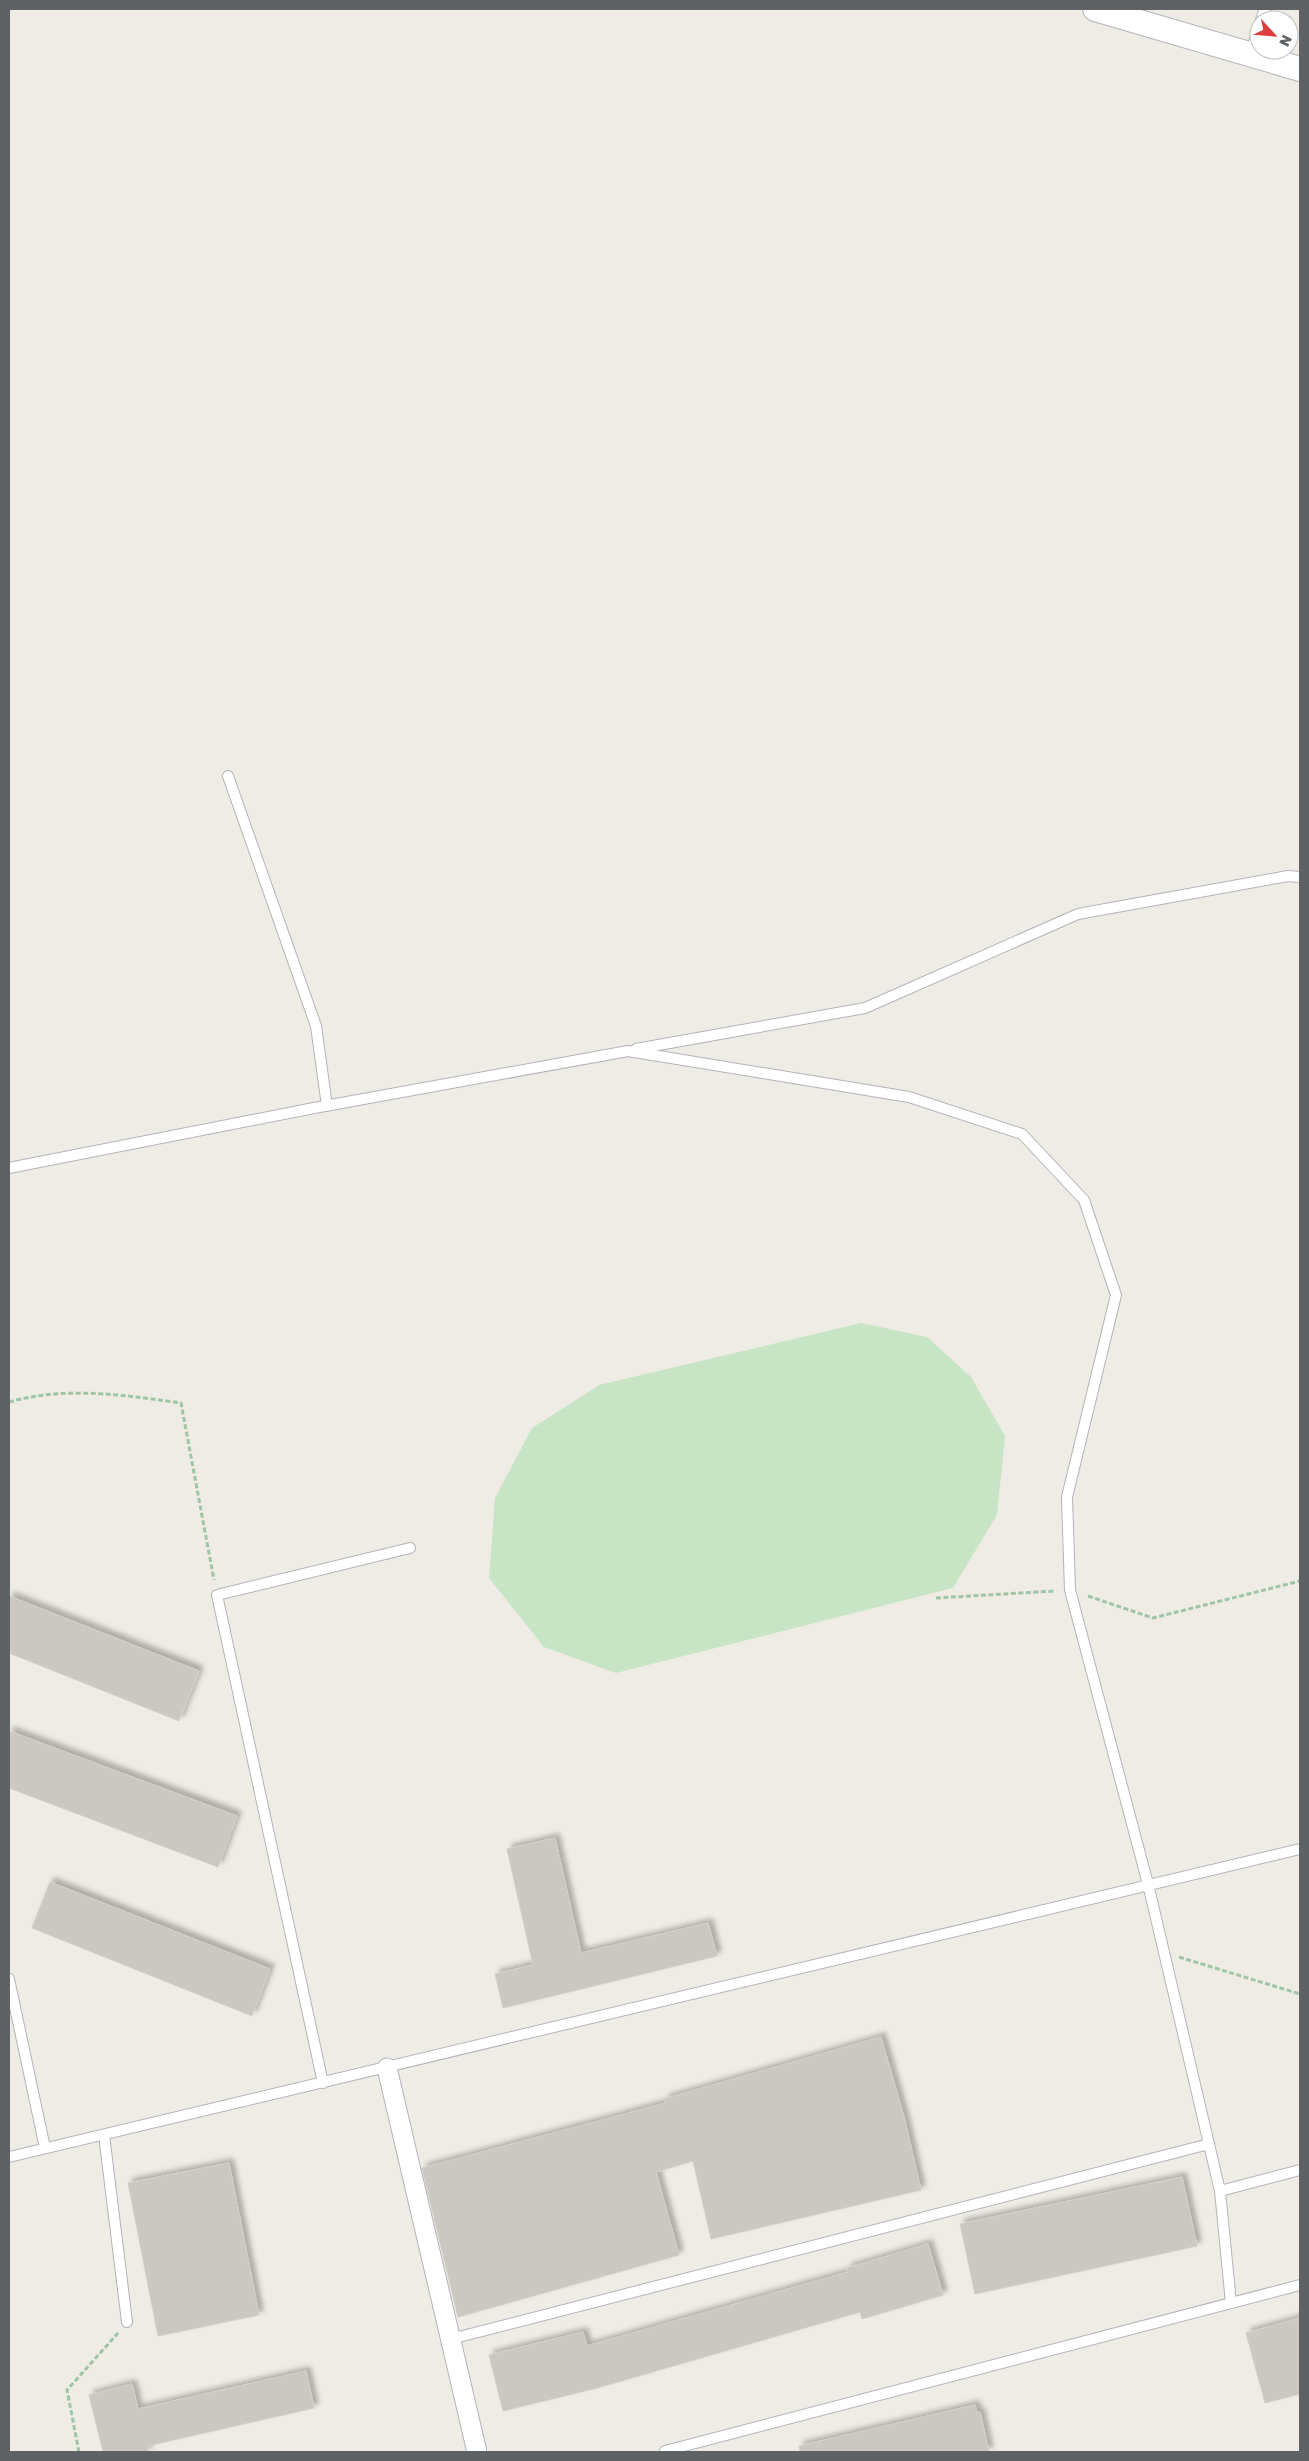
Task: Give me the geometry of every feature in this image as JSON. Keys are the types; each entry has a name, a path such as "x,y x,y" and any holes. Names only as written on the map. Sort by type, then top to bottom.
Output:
{"street":[{"path":"1095,9 1249,54"},
{"path":"1270,60 1300,69"},
{"path":"387,2068 478,2452"}],"lane":[{"path":"228,776 316,1026 327,1106"},
{"path":"9,1168 327,1106 865,1008 1078,914 1288,876 1300,877"},
{"path":"628,1051 909,1097 1003,1127 1022,1134 1084,1200 1116,1295 1067,1497 1070,1590 1148,1884 1220,2191 1231,2303"},
{"path":"323,2083 217,1595 410,1548"},
{"path":"9,2157 1300,1848"},
{"path":"9,1979 45,2148"},
{"path":"104,2135 128,2322"},
{"path":"451,2339 1209,2144"},
{"path":"1220,2191 1300,2170"},
{"path":"665,2451 1300,2285"}],"path":[{"path":"9,1402 26,1397 95,1392 181,1403 217,1595"},
{"path":"936,1598 1070,1590 1153,1618 1300,1581"},
{"path":"1164,1952 1300,1994"},
{"path":"79,2452 67,2390 128,2322"}],"green space":[{"path":"861,1323 927,1337 971,1377 1005,1436 997,1515 953,1588 616,1673 544,1647 489,1578 495,1498 532,1428 599,1385"}],"building":[{"path":"9,1596 199,1671 179,1721 9,1653"},
{"path":"9,1731 237,1816 218,1867 9,1788"},
{"path":"555,1838 581,1953 708,1923 717,1956 503,2008 495,1974 533,1965 507,1849"},
{"path":"50,1882 270,1969 252,2016 32,1928"},
{"path":"881,2037 904,2117 921,2190 711,2239 693,2161 656,2172 679,2255 458,2317 422,2168 666,2103 664,2099"},
{"path":"229,2163 259,2315 158,2336 128,2183"},
{"path":"1182,2177 1197,2246 975,2294 960,2224"},
{"path":"928,2244 943,2295 862,2319 860,2312 597,2388 503,2411 489,2355 583,2332 587,2346 848,2272 847,2268"},
{"path":"1300,2318 1300,2394 1265,2403 1246,2333"},
{"path":"306,2371 314,2408 147,2446 148,2452 103,2452 89,2395 132,2384 138,2409"},
{"path":"975,2405 977,2413 980,2412 989,2452 800,2452 799,2446"}]}
